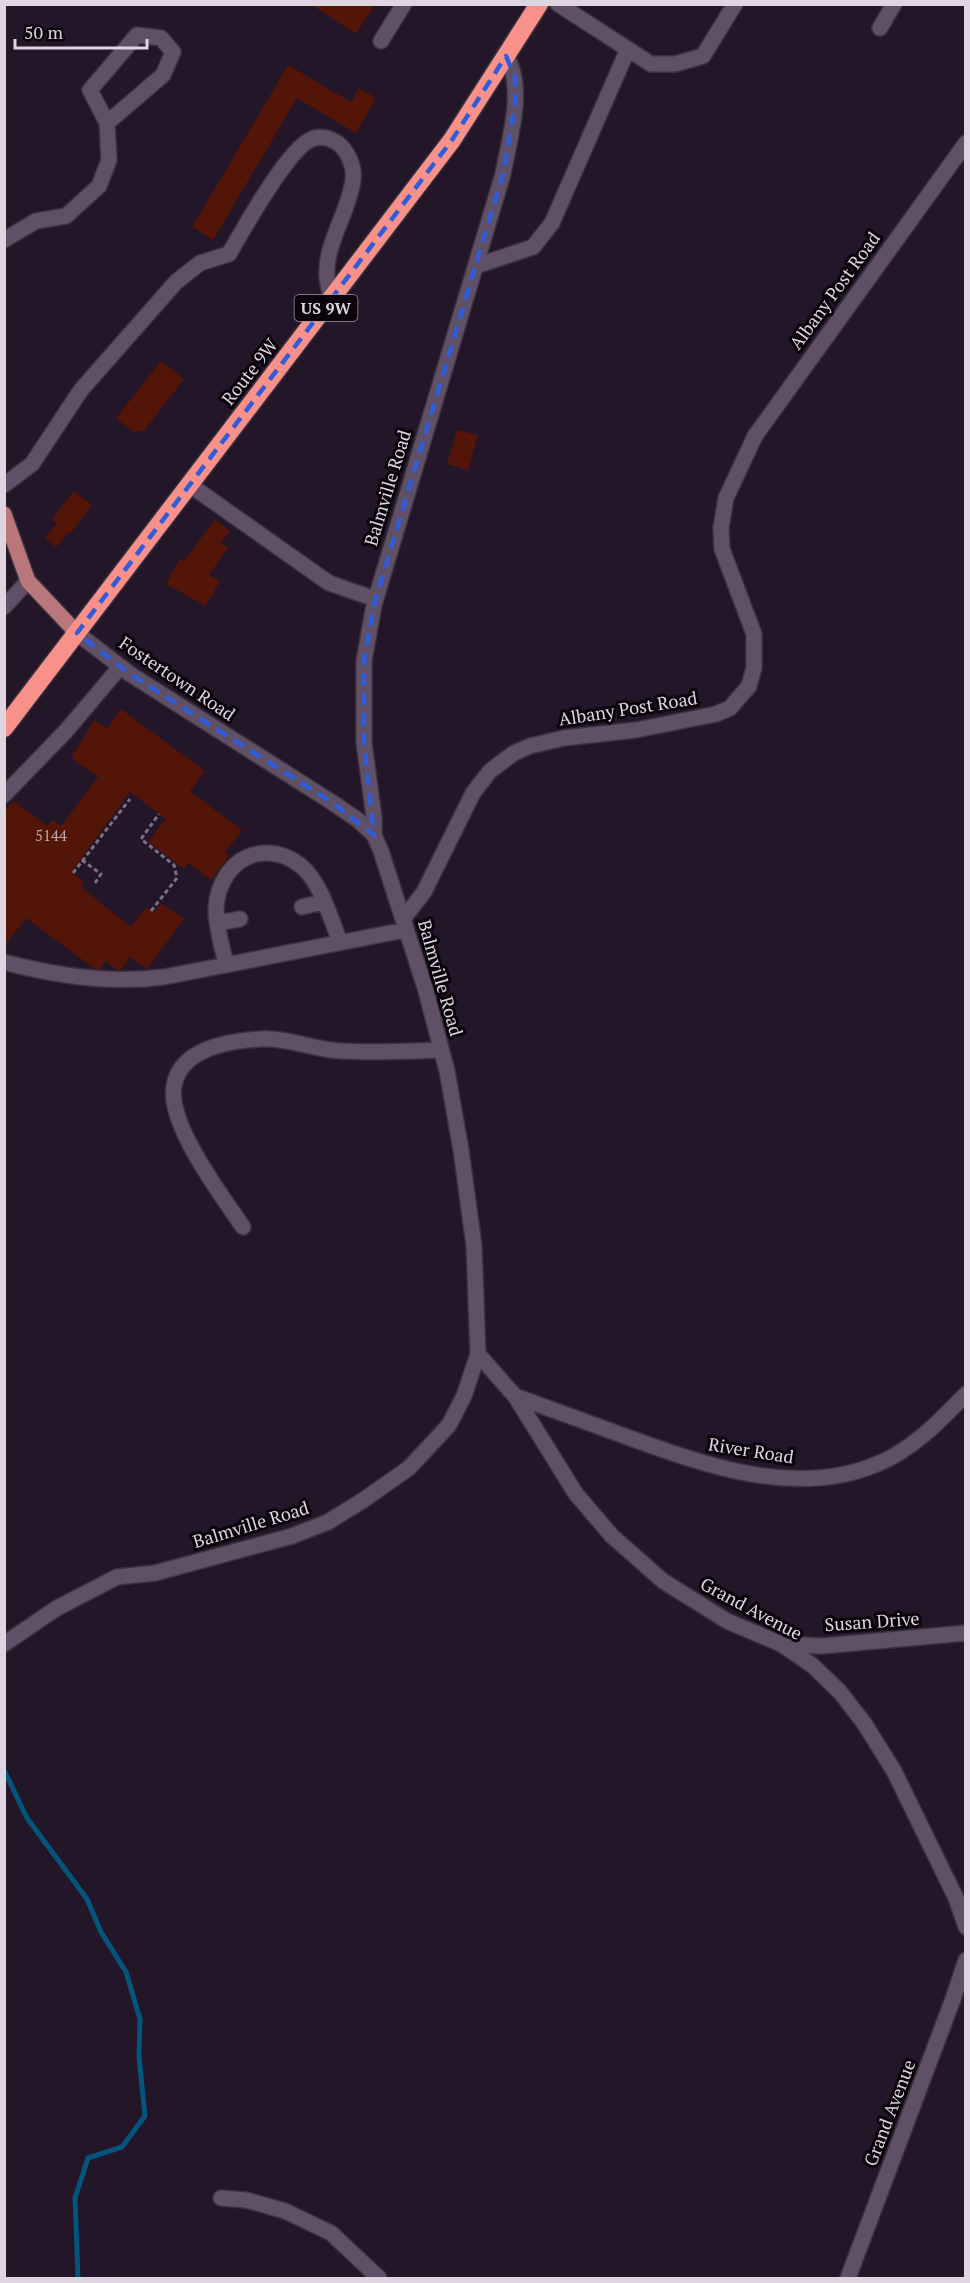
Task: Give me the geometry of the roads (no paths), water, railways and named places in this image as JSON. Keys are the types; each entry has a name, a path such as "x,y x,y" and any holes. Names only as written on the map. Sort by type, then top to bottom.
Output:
{"highway":[{"name":"Route 9W","path":"4,728 452,140 539,4"}],"main road":[{"name":"Fostertown Road","path":"4,514 28,581 76,633"}],"street":[{"path":"381,41 404,4"},
{"path":"558,4 651,64 675,64 703,56 735,4"},
{"path":"880,28 894,4"},
{"path":"4,240 36,221 66,216 99,186 109,160 108,123 90,90 137,35 162,38 173,52 163,75 108,123"},
{"path":"476,266 533,247 552,223 628,49"},
{"name":"Balmville Road","path":"4,1644 57,1608 117,1577 155,1573 292,1536 328,1522 363,1501 410,1468 442,1434 464,1396 478,1354 474,1246 461,1150 441,1050 426,991 374,835 374,817 364,743 364,661 375,599 503,174 511,131 515,77 513,66 506,56"},
{"path":"4,485 32,464 81,390 176,282 200,263 229,254 257,205 296,151 311,139 323,137 335,140 345,150 352,164 354,178 329,252 327,276 332,300"},
{"name":"Albany Post Road","path":"404,924 424,892 473,793 490,771 514,753 530,746 564,738 636,730 716,714 730,708 749,686 754,668 754,634 722,549 721,528 726,498 754,436 966,143"},
{"path":"190,485 329,583 375,599"},
{"path":"4,607 28,581"},
{"name":"Fostertown Road","path":"76,633 120,666 330,801 374,835"},
{"path":"8,793 66,731 120,666"},
{"path":"226,964 216,910 219,890 225,876 236,864 250,855 267,852 286,856 301,866 314,882 340,942"},
{"path":"302,907 323,902"},
{"path":"218,923 240,918"},
{"path":"4,962 89,978 132,981 164,977 340,942 404,924"},
{"path":"243,1227 199,1164 176,1113 174,1086 183,1065 204,1050 262,1039 340,1051 441,1050"},
{"name":"Grand Avenue","path":"478,1354 515,1396 576,1494 612,1536 663,1581 727,1621 780,1644 812,1665 833,1686 864,1723 894,1771 961,1897 966,1927"},
{"name":"River Road","path":"515,1396 696,1462 755,1474 799,1479 826,1478 878,1464 911,1445 966,1394"},
{"name":"Susan Drive","path":"780,1644 822,1646 966,1634"},
{"name":"Grand Avenue","path":"848,2278 966,1960"},
{"path":"221,2198 246,2200 285,2211 331,2233 379,2278"}],"waterway":[{"path":"4,1770 27,1818 87,1899 101,1932 126,1972 140,2019 139,2056 145,2116 122,2147 88,2158 75,2198 78,2278"}]}
